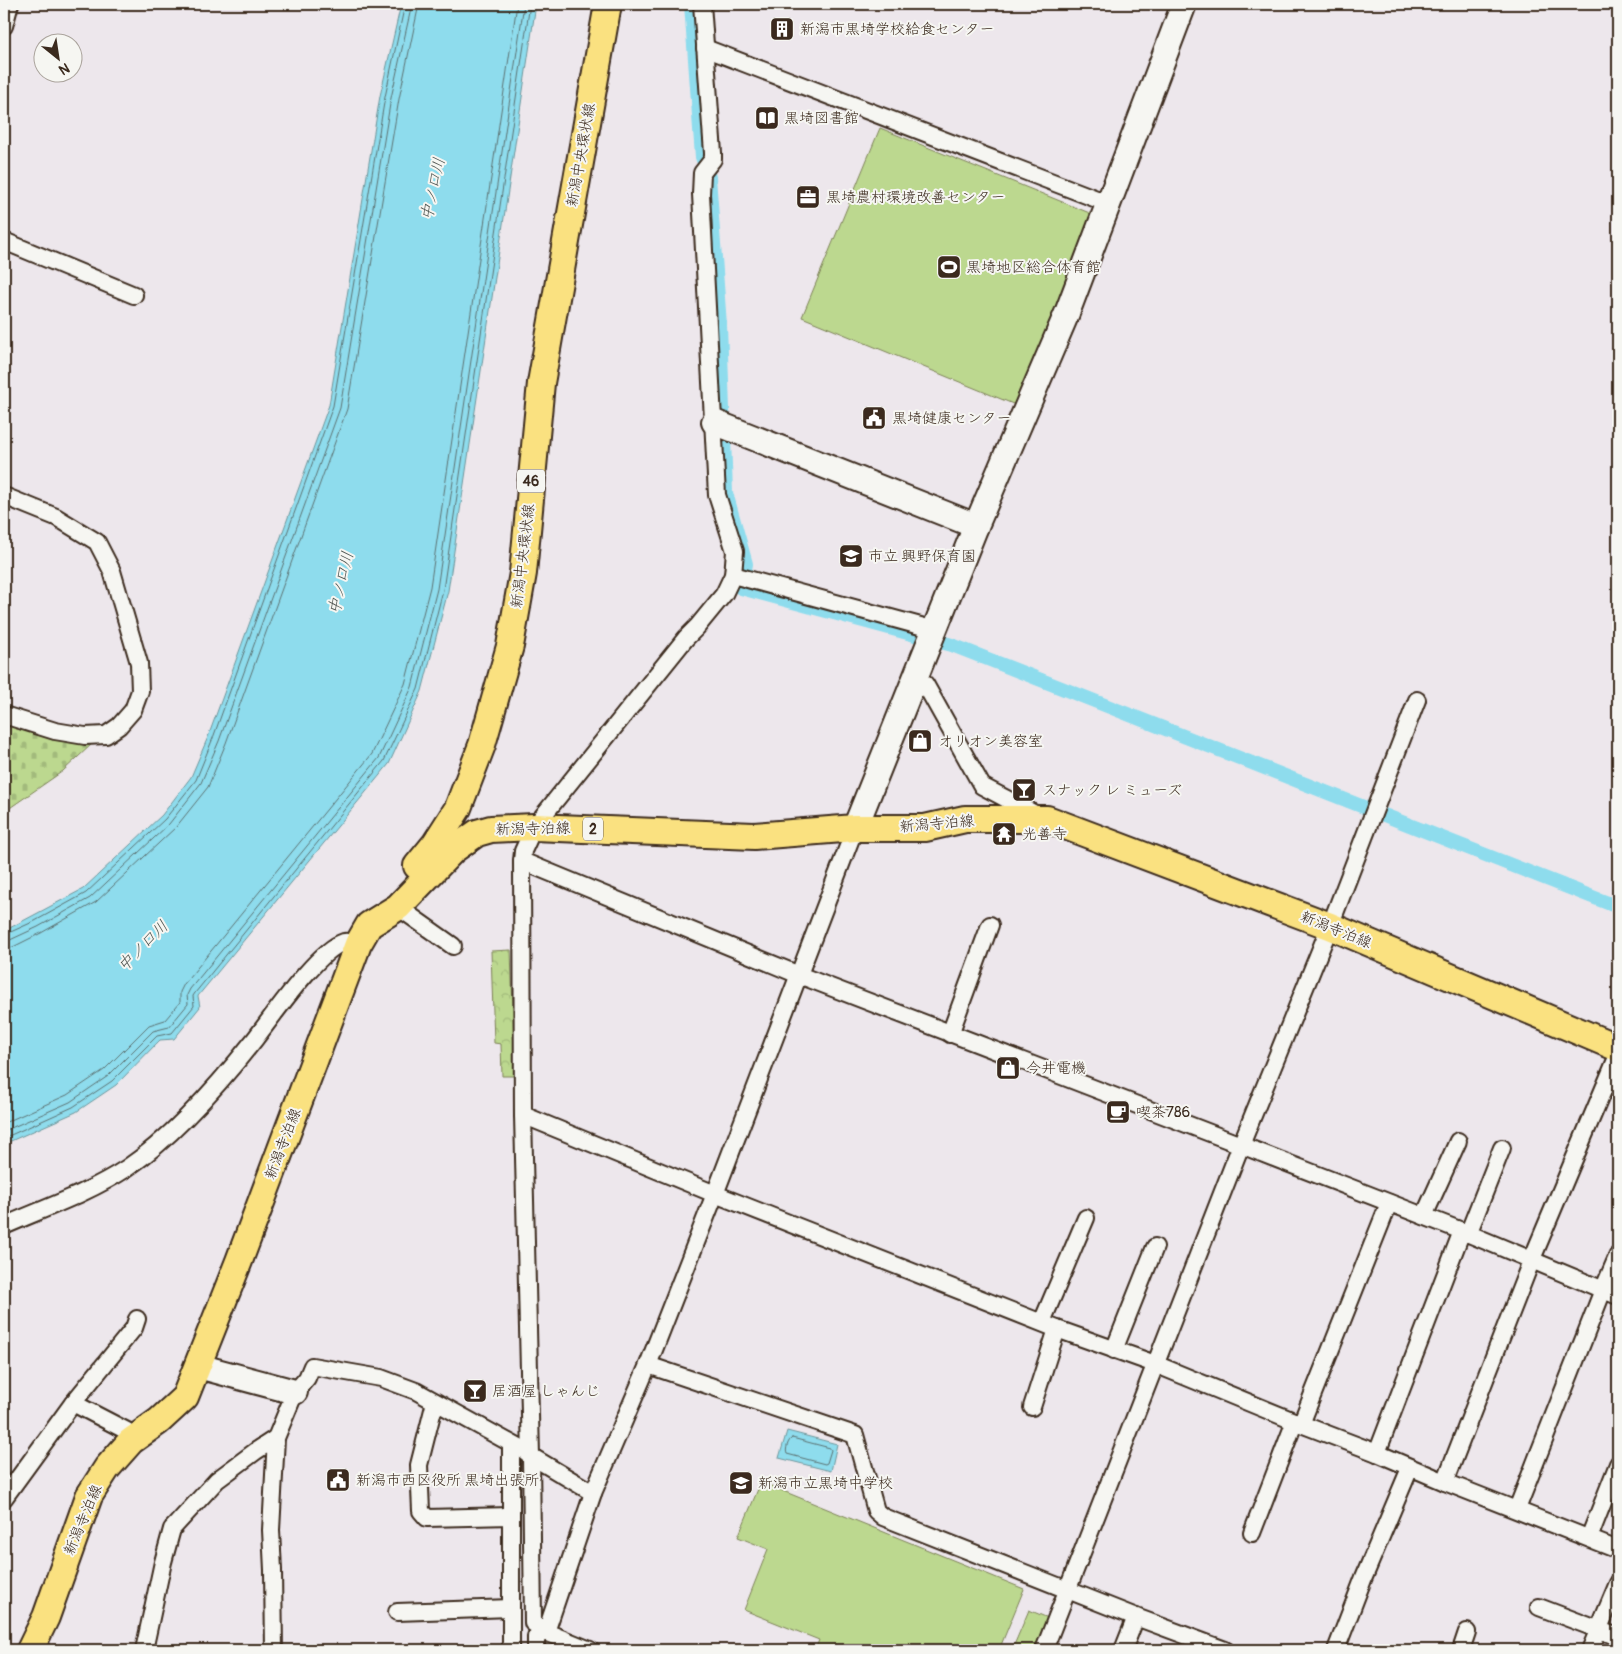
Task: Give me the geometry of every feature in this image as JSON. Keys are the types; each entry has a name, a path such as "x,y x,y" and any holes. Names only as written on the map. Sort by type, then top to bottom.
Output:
{"main road":[{"name":"新潟中央環状線","path":"364,934 392,892 424,859 458,808 482,745 510,646 523,573 541,383 608,4"},
{"name":"新潟寺泊線","path":"30,1650 46,1617 89,1496 107,1468 131,1441 185,1397 364,934 398,907 453,850 477,833 491,829 534,827 754,836 855,828 925,828 965,820 1046,820 1330,926 1618,1048"}],"street":[{"path":"4,26 10,4"},
{"path":"590,1650 546,1632 533,1623 523,1115 522,861 534,827 686,638 724,594 733,575 735,551 717,495 701,194 702,173 713,159 702,4"},
{"path":"536,1650 536,1637 546,1632 593,1493 648,1365 855,828 976,526 1067,313 1107,203 1184,4"},
{"path":"705,48 1107,203"},
{"path":"4,242 134,295"},
{"path":"714,422 976,526"},
{"path":"4,496 56,517 97,542 112,571 139,663 140,691 133,710 119,726 106,735 85,736 55,731 4,715"},
{"path":"733,575 935,630"},
{"path":"916,679 925,684 982,786 1046,820"},
{"path":"1044,1650 1241,1145 1330,926 1417,700"},
{"path":"522,861 799,975 1424,1216 1618,1296"},
{"path":"398,907 453,946"},
{"path":"950,1034 990,925"},
{"path":"4,1226 101,1183 146,1154 175,1128 238,1060 324,953 364,934"},
{"path":"1445,1482 1532,1259 1618,1055"},
{"path":"523,1115 715,1194 1114,1350 1155,1364 1618,1550"},
{"path":"1424,1216 1458,1141"},
{"path":"1377,1453 1465,1233 1502,1148"},
{"path":"1252,1533 1389,1203"},
{"path":"1032,1407 1050,1325 1086,1218"},
{"path":"1114,1350 1155,1247"},
{"path":"1517,1509 1618,1255"},
{"path":"4,1498 73,1403 134,1328 137,1319"},
{"path":"648,1365 855,1435 876,1511 883,1517 1217,1649"},
{"path":"198,1366 295,1392"},
{"path":"274,1650 271,1530 276,1438 295,1392 307,1378 312,1366 381,1378 416,1391 525,1451 593,1493"},
{"path":"435,1402 419,1465 421,1511 427,1518 511,1516"},
{"path":"73,1403 127,1431 131,1441"},
{"path":"144,1650 162,1562 172,1529 217,1480 276,1438"},
{"path":"511,1444 511,1650"},
{"path":"1589,1538 1618,1464"},
{"path":"1336,1650 1364,1577 1410,1468"},
{"path":"1590,1650 1600,1630 1618,1583"},
{"path":"1539,1606 1618,1637"},
{"path":"397,1612 511,1608"},
{"path":"1123,1650 1136,1617"},
{"path":"1461,1650 1467,1632"}],"green space":[{"name":"黒埼地区総合体育館","path":"880,128 1097,216 1018,406 802,317"},
{"path":"4,725 92,744 63,771 4,812"},
{"path":"511,950 515,1076 502,1076 501,1044 494,1043 491,951"},
{"path":"761,1482 1024,1589 999,1650 815,1650 819,1640 744,1610 768,1549 738,1537"},
{"path":"1029,1610 1048,1618 1035,1650 1012,1650"}],"water":[{"name":"中ノ口川","path":"401,4 536,4 448,591 422,691 389,764 198,996 200,1007 174,1039 160,1040 116,1085 76,1112 4,1144 4,931 83,889 162,815 191,777 208,737 329,405 380,96"},
{"path":"787,1431 837,1444 831,1471 779,1458"}],"waterway":[{"path":"691,4 702,157 709,177 720,325 726,493 746,564 741,588 952,645 1618,907"}],"place":[{"name":"新潟市黒埼学校給食センター","path":"782,29"},
{"name":"黒埼図書館","path":"767,118"},
{"name":"黒埼農村環境改善センター","path":"808,197"},
{"name":"黒埼地区総合体育館","path":"949,267"},
{"name":"黒埼健康センター","path":"874,418"},
{"name":"市立 興野保育園","path":"851,556"},
{"name":"オリオン美容室","path":"920,741"},
{"name":"スナック レ ミューズ","path":"1024,790"},
{"name":"光善寺","path":"1004,834"},
{"name":"今井電機","path":"1008,1068"},
{"name":"喫茶786","path":"1118,1112"},
{"name":"居酒屋 しゃんじ","path":"475,1391"},
{"name":"新潟市西区役所 黒埼出張所","path":"338,1480"},
{"name":"新潟市立黒埼中学校","path":"741,1483"}]}
